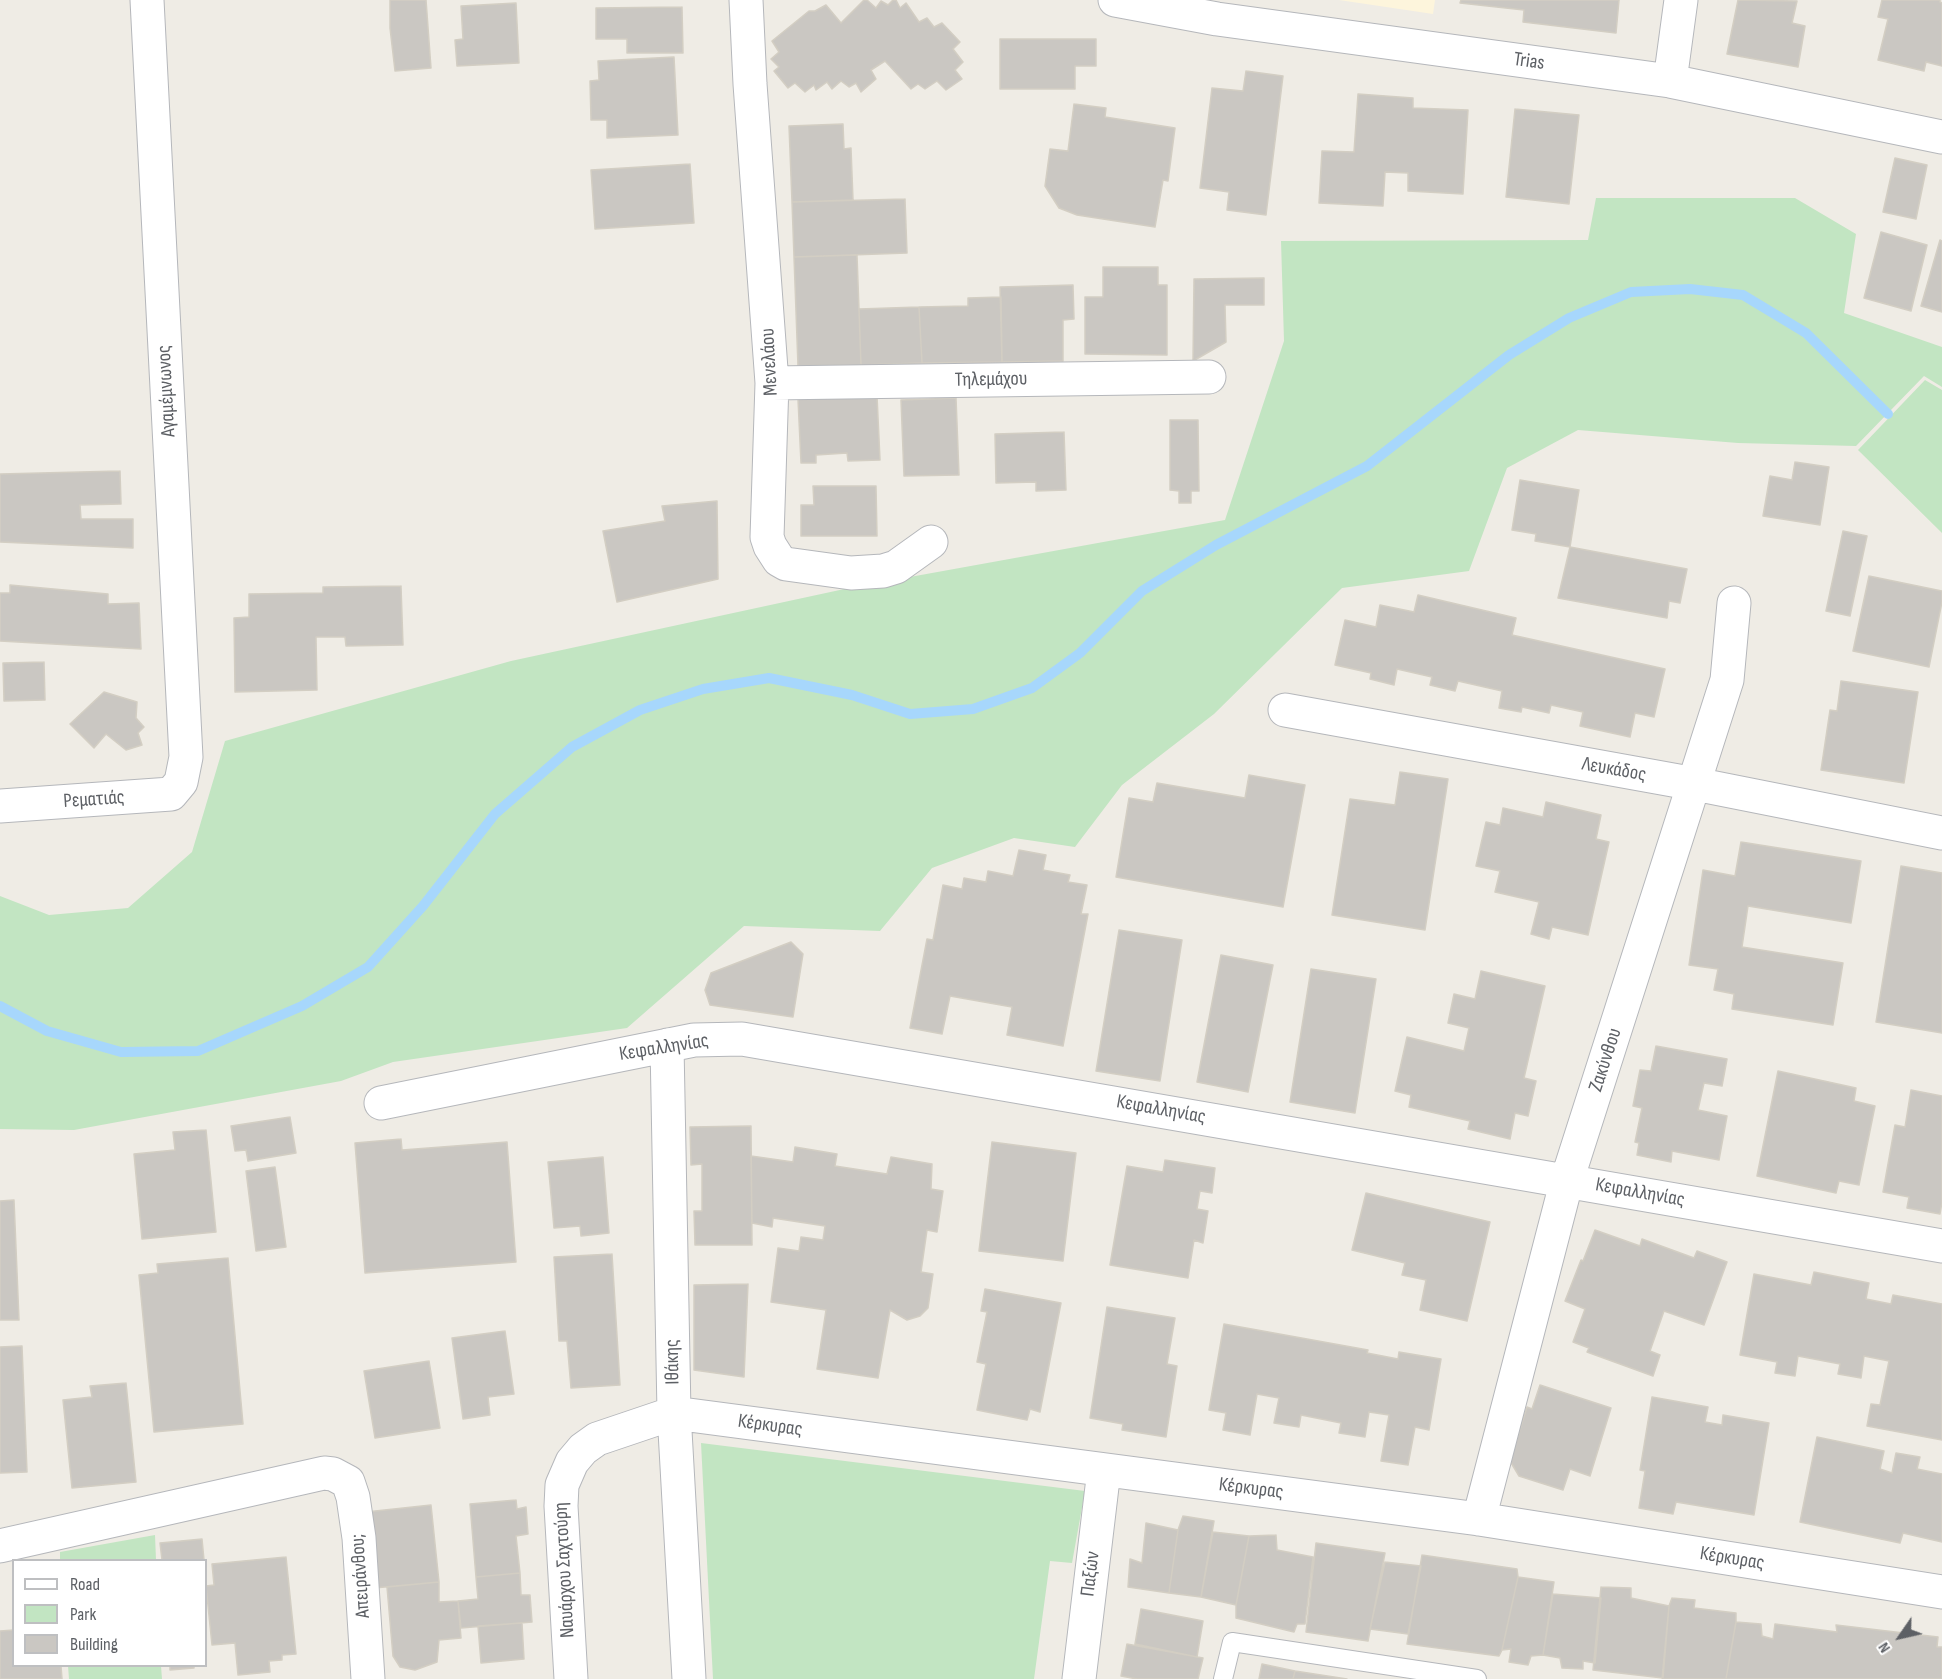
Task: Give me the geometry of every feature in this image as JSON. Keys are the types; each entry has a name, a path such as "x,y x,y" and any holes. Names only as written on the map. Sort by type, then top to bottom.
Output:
{"street":[{"name":"Αγαμέμνωνος","path":"147,0 186,757 182,782"},
{"name":"Μενελάου","path":"746,0 772,383 767,537 770,546 779,560 786,564 852,573 883,571 906,562 932,542"},
{"name":"Trias","path":"1114,0 1217,19 1670,81 1942,137"},
{"path":"1670,81 1681,0"},
{"name":"Τηλεμάχου","path":"772,383 1209,377"},
{"name":"Ζακύνθου","path":"1479,1519 1567,1180 1727,681 1734,603"},
{"name":"Λευκάδος","path":"1285,710 1695,784 1942,832"},
{"name":"Ρεματιάς","path":"0,806 171,794 182,782"},
{"name":"Κεφαλληνίας","path":"381,1103 694,1040 742,1039 1942,1246"},
{"name":"Ιθάκης","path":"667,1045 674,1413 689,1679"},
{"name":"Κέρκυρας","path":"572,1462 583,1449 597,1439 674,1413 1479,1519 1942,1592"},
{"name":"Ναυάρχου Σαχτούρη","path":"571,1679 561,1506 562,1485 572,1462"},
{"name":"Παξών","path":"1079,1679 1104,1470"},
{"name":"Απειράνθου;","path":"0,1546 324,1473 341,1476 348,1482 353,1497 359,1538 368,1679"}],"lane":[{"path":"1223,1679 1232,1642 1477,1679"}],"shaded area":[{"path":"1339,0 1435,0 1433,14"}],"green space":[{"path":"1596,198 1795,198 1856,234 1844,313 1942,347 1942,387 1924,376 1856,446 1738,443 1578,430 1507,468 1469,571 1342,588 1214,714 1122,785 1075,847 1014,838 932,868 880,931 744,926 627,1028 393,1062 341,1081 74,1130 0,1129 0,896 49,915 128,908 192,852 225,741 511,661 849,588 1225,520 1284,341 1281,241 1588,240"},
{"path":"1925,380 1942,390 1942,533 1858,450"},
{"path":"701,1443 1085,1491 1072,1563 1050,1561 1034,1679 713,1679"},
{"path":"155,1535 156,1559 60,1559 60,1552"},
{"path":"68,1667 161,1667 162,1679 69,1679"}],"building":[{"path":"390,0 426,0 431,68 395,71 390,28"},
{"path":"864,0 876,8 881,1 888,5 896,0 900,8 906,3 919,22 927,18 934,27 942,23 960,42 953,49 963,62 955,70 962,79 946,90 937,81 925,89 918,84 911,89 885,61 871,70 876,79 861,92 856,83 849,87 841,81 832,89 827,82 816,90 814,85 805,92 795,83 788,88 774,71 779,67 771,59 779,52 772,41 809,11 815,11 826,5 841,23"},
{"path":"1461,0 1619,0 1616,33 1523,22 1524,10 1460,3"},
{"path":"1738,0 1797,1 1792,23 1805,26 1798,67 1727,54"},
{"path":"1882,0 1940,0 1942,3 1942,66 1926,62 1924,71 1878,60 1888,19 1878,17"},
{"path":"516,3 519,63 457,66 455,40 463,39 461,6"},
{"path":"682,7 683,53 627,53 627,39 596,39 596,8"},
{"path":"1000,39 1096,39 1096,66 1075,66 1075,89 1000,89"},
{"path":"674,57 678,135 607,138 607,120 591,120 590,81 599,80 598,61"},
{"path":"1246,71 1283,76 1266,215 1227,210 1229,192 1200,188 1212,88 1243,91"},
{"path":"1358,94 1413,98 1413,108 1468,110 1463,194 1408,191 1408,173 1385,172 1383,206 1319,203 1322,151 1354,152"},
{"path":"1074,104 1106,108 1105,117 1175,128 1168,181 1163,180 1155,227 1077,215 1059,208 1045,186 1050,149 1068,151"},
{"path":"1515,109 1579,115 1569,204 1506,197"},
{"path":"843,124 844,149 851,148 853,200 792,202 789,126"},
{"path":"1895,158 1927,165 1916,219 1883,212"},
{"path":"690,164 694,223 595,229 591,170"},
{"path":"905,199 907,253 794,257 792,202"},
{"path":"1881,232 1927,245 1911,311 1864,298"},
{"path":"1940,240 1942,241 1942,312 1921,306"},
{"path":"857,255 861,365 798,366 794,257"},
{"path":"1103,267 1158,267 1158,285 1167,285 1167,355 1085,354 1085,297 1103,297"},
{"path":"1264,278 1264,305 1225,305 1226,342 1193,361 1194,279"},
{"path":"1073,285 1074,319 1063,320 1063,361 1002,362 1000,287"},
{"path":"1001,297 1002,362 922,363 919,307 968,306 968,298"},
{"path":"919,307 922,363 861,365 859,309"},
{"path":"877,396 880,460 848,461 847,453 816,455 816,463 801,463 798,399"},
{"path":"956,398 959,475 904,476 901,400"},
{"path":"1170,420 1198,420 1199,491 1191,491 1191,503 1179,503 1179,491 1170,490"},
{"path":"1064,432 1066,490 1036,491 1036,482 996,483 995,434"},
{"path":"1795,462 1829,467 1820,525 1763,516 1770,476 1792,480"},
{"path":"120,471 121,504 80,505 81,519 133,519 133,548 0,542 0,474"},
{"path":"1520,480 1579,490 1570,547 1535,541 1536,534 1512,530"},
{"path":"813,486 876,486 877,536 801,536 801,505 814,505"},
{"path":"717,501 718,579 617,602 603,531 665,521 662,506"},
{"path":"1843,531 1867,536 1850,616 1826,611"},
{"path":"1570,547 1687,569 1680,603 1669,601 1667,618 1558,598"},
{"path":"1869,576 1942,591 1942,602 1929,667 1853,651"},
{"path":"10,585 108,594 108,604 139,603 141,649 0,641 0,593 10,593"},
{"path":"401,586 403,645 346,646 345,637 316,637 317,690 235,692 234,618 249,617 249,594 323,593 323,587"},
{"path":"1418,595 1516,618 1512,635 1665,669 1654,717 1635,713 1630,737 1580,726 1583,712 1551,705 1549,713 1522,707 1521,712 1499,708 1502,691 1458,681 1455,691 1430,685 1432,677 1397,669 1394,685 1370,679 1371,673 1335,665 1345,620 1376,627 1380,605 1414,612"},
{"path":"44,662 45,700 4,701 3,663"},
{"path":"1841,681 1918,692 1904,783 1821,770 1830,710 1837,711"},
{"path":"104,692 137,702 136,718 144,727 138,733 142,745 126,750 106,734 94,748 70,724"},
{"path":"1400,772 1448,779 1425,930 1332,915 1350,799 1395,805"},
{"path":"1249,775 1305,785 1283,907 1116,877 1129,798 1153,802 1157,783 1245,798"},
{"path":"1546,802 1601,815 1596,839 1609,842 1588,935 1552,927 1549,939 1531,934 1539,902 1495,892 1500,871 1476,866 1486,822 1500,825 1503,808 1543,817"},
{"path":"1741,842 1861,861 1851,923 1748,906 1742,947 1843,963 1833,1025 1732,1009 1734,994 1714,990 1718,969 1689,965 1703,870 1735,876"},
{"path":"1019,850 1046,855 1043,870 1070,875 1068,882 1087,885 1081,914 1088,914 1063,1046 1007,1035 1012,1007 950,996 942,1034 910,1028 927,939 933,940 943,885 962,889 964,878 986,882 988,871 1013,876"},
{"path":"1901,866 1942,873 1942,1033 1876,1022"},
{"path":"1119,930 1182,940 1160,1081 1096,1071"},
{"path":"791,942 803,954 793,1017 710,1005 705,990 711,973"},
{"path":"1221,955 1273,965 1248,1092 1197,1082"},
{"path":"1311,969 1376,979 1355,1113 1290,1102"},
{"path":"1481,971 1545,986 1524,1078 1536,1081 1528,1116 1515,1113 1510,1139 1468,1129 1470,1121 1409,1107 1411,1095 1395,1091 1407,1037 1464,1051 1469,1028 1448,1023 1454,994 1475,999"},
{"path":"1656,1046 1727,1059 1722,1086 1704,1083 1698,1110 1727,1116 1719,1160 1672,1151 1671,1162 1637,1155 1639,1143 1635,1142 1642,1108 1633,1106 1640,1070 1651,1071"},
{"path":"1778,1071 1856,1088 1854,1101 1875,1106 1859,1185 1839,1181 1836,1193 1757,1176"},
{"path":"1911,1090 1942,1096 1940,1214 1907,1208 1909,1197 1883,1192 1895,1125 1905,1127"},
{"path":"290,1117 296,1153 248,1161 246,1150 235,1151 231,1126"},
{"path":"751,1126 752,1245 695,1245 694,1211 702,1211 702,1164 691,1165 690,1127"},
{"path":"206,1130 216,1232 142,1239 134,1154 175,1150 173,1132"},
{"path":"401,1139 402,1150 507,1142 516,1262 365,1273 355,1143"},
{"path":"992,1142 1076,1153 1063,1261 979,1251"},
{"path":"795,1147 837,1154 835,1166 887,1174 891,1157 932,1164 931,1189 943,1191 937,1232 927,1230 921,1272 933,1274 928,1308 920,1316 907,1320 890,1310 878,1378 817,1369 826,1310 771,1302 778,1248 799,1251 801,1237 823,1240 825,1226 773,1218 772,1227 752,1223 751,1156 793,1162"},
{"path":"603,1157 609,1233 581,1236 580,1226 554,1228 548,1162"},
{"path":"1165,1160 1215,1168 1212,1193 1200,1191 1197,1209 1208,1211 1203,1243 1194,1240 1188,1278 1110,1265 1127,1166 1163,1172"},
{"path":"275,1167 286,1247 256,1251 246,1171"},
{"path":"1366,1193 1490,1222 1467,1321 1420,1310 1426,1280 1402,1275 1405,1263 1352,1250"},
{"path":"14,1200 19,1320 0,1320 0,1201"},
{"path":"1595,1230 1640,1246 1642,1239 1694,1258 1697,1251 1727,1262 1704,1325 1664,1311 1650,1351 1660,1355 1653,1376 1587,1352 1589,1348 1573,1342 1585,1309 1565,1301"},
{"path":"612,1254 620,1385 571,1388 567,1341 559,1341 554,1257"},
{"path":"228,1258 243,1424 154,1432 139,1275 158,1273 157,1264"},
{"path":"1814,1272 1869,1283 1866,1299 1891,1304 1893,1295 1942,1304 1942,1440 1867,1426 1871,1404 1880,1405 1889,1361 1864,1356 1861,1378 1838,1374 1840,1364 1798,1356 1795,1376 1775,1373 1777,1362 1740,1355 1754,1274 1811,1285"},
{"path":"748,1284 744,1377 694,1370 694,1285"},
{"path":"985,1289 1061,1303 1040,1412 1030,1409 1027,1420 977,1410 986,1364 977,1362 987,1312 981,1311"},
{"path":"1107,1307 1175,1318 1167,1364 1177,1366 1166,1437 1122,1430 1123,1424 1090,1418"},
{"path":"1224,1324 1368,1350 1367,1353 1398,1359 1399,1352 1441,1359 1429,1430 1415,1427 1408,1465 1381,1461 1389,1415 1369,1412 1365,1437 1339,1433 1341,1423 1301,1415 1299,1427 1274,1423 1279,1398 1257,1394 1250,1435 1223,1430 1226,1413 1209,1410"},
{"path":"505,1331 514,1394 488,1397 490,1415 463,1419 452,1338"},
{"path":"22,1346 27,1472 0,1473 0,1347"},
{"path":"429,1361 440,1428 375,1438 364,1371"},
{"path":"126,1383 136,1482 72,1488 63,1400 92,1397 90,1386"},
{"path":"1540,1385 1611,1408 1590,1476 1570,1469 1563,1490 1519,1476 1510,1461 1527,1407 1532,1409"},
{"path":"1652,1397 1708,1407 1705,1422 1722,1425 1723,1415 1769,1423 1754,1515 1676,1502 1673,1514 1639,1508 1645,1471 1640,1470"},
{"path":"1817,1437 1884,1451 1880,1469 1892,1473 1896,1453 1920,1457 1917,1469 1942,1474 1942,1542 1903,1533 1900,1543 1800,1522"},
{"path":"516,1500 517,1509 526,1507 528,1534 516,1536 520,1573 476,1577 470,1504"},
{"path":"431,1505 439,1582 374,1588 366,1512"},
{"path":"1183,1516 1214,1521 1201,1597 1169,1593 1178,1530"},
{"path":"1146,1523 1178,1530 1169,1593 1128,1587 1130,1559 1142,1563"},
{"path":"1213,1532 1249,1536 1236,1605 1201,1597"},
{"path":"1276,1535 1277,1550 1313,1557 1305,1624 1297,1624 1294,1632 1236,1618 1236,1605 1249,1536"},
{"path":"202,1539 204,1559 162,1559 160,1543"},
{"path":"1316,1543 1385,1553 1368,1641 1306,1632"},
{"path":"1422,1555 1517,1569 1518,1577 1499,1656 1407,1644"},
{"path":"286,1557 296,1654 282,1655 282,1660 269,1661 270,1672 238,1675 235,1643 212,1645 207,1586 214,1585 212,1564"},
{"path":"1385,1562 1421,1566 1408,1634 1370,1629"},
{"path":"520,1573 521,1595 530,1595 532,1622 461,1628 458,1601 478,1599 476,1577"},
{"path":"1518,1577 1554,1582 1543,1655 1531,1656 1528,1665 1509,1662 1511,1649 1502,1650"},
{"path":"439,1582 439,1602 458,1601 461,1638 439,1640 437,1662 415,1670 400,1667 393,1656 387,1587"},
{"path":"1601,1587 1631,1588 1631,1598 1669,1606 1663,1678 1593,1670"},
{"path":"1553,1594 1601,1598 1595,1663 1583,1661 1583,1669 1562,1668 1560,1658 1543,1655"},
{"path":"1672,1598 1695,1600 1694,1608 1736,1613 1726,1679 1662,1679 1669,1606"},
{"path":"1141,1609 1203,1621 1197,1657 1135,1644"},
{"path":"1736,1622 1761,1624 1762,1636 1773,1639 1775,1624 1837,1632 1836,1625 1938,1637 1937,1647 1942,1647 1942,1679 1726,1679"},
{"path":"522,1623 524,1659 481,1663 478,1626"},
{"path":"12,1630 12,1667 61,1667 62,1679 0,1679 0,1631"},
{"path":"1127,1644 1203,1658 1198,1679 1137,1679 1121,1676"},
{"path":"1262,1664 1295,1671 1293,1679 1259,1679"},
{"path":"170,1667 194,1667 194,1668 170,1670"},
{"path":"1295,1671 1347,1679 1293,1679"}],"waterway":[{"path":"0,1006 47,1031 121,1052 198,1051 302,1006 368,967 423,906 495,814 572,747 640,710 703,689 769,678 852,695 910,714 973,709 1032,688 1080,653 1142,591 1216,545 1367,466 1509,355 1569,318 1631,292 1690,289 1743,295 1806,333 1888,414"}]}
